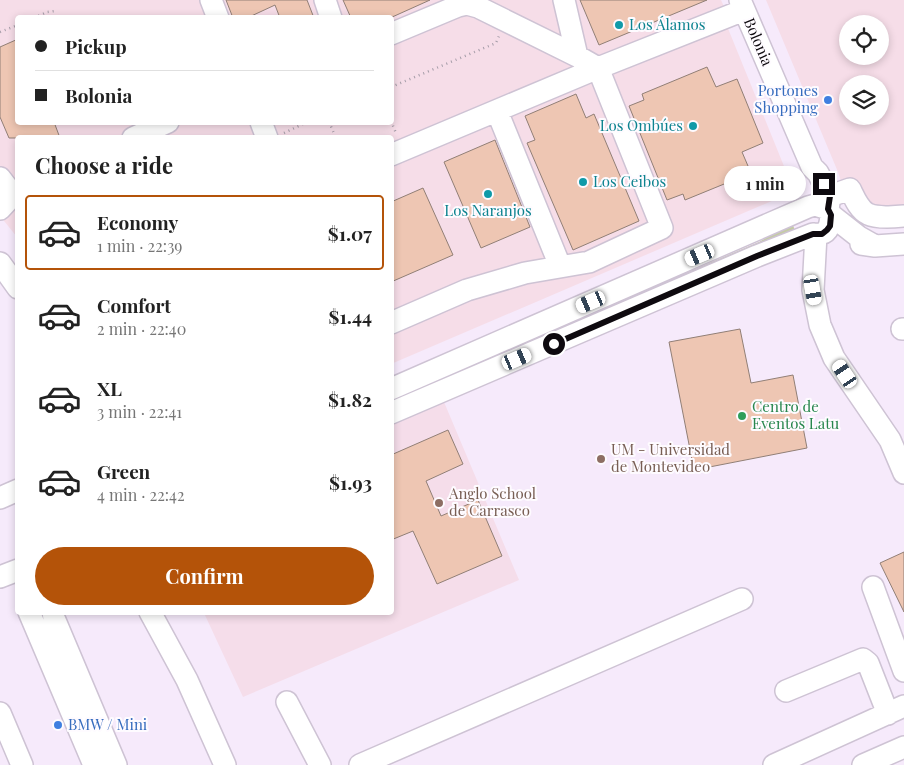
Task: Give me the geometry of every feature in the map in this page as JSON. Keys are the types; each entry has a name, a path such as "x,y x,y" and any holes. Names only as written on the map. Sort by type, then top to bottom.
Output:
{"street":[{"path":"211,0 217,15"},
{"path":"325,0 330,15"},
{"path":"564,0 577,56"},
{"path":"394,33 467,4 478,6 598,68 662,228 589,262 525,274 467,290 394,322"},
{"path":"394,154 742,5"},
{"name":"Bolonia","path":"742,5 812,167 809,174 824,207 802,217 803,225 807,231 817,235"},
{"path":"497,111 560,266"},
{"path":"140,135 161,125"},
{"path":"264,125 274,135"},
{"path":"0,178 10,198"},
{"path":"394,388 824,207 850,188 859,206 868,215 904,216"},
{"path":"824,207 859,237 875,246"},
{"path":"817,235 813,290 820,325 834,358 890,440 904,474"},
{"path":"394,412 757,256 817,235 875,246 904,244"},
{"path":"0,263 15,284"},
{"path":"0,498 15,491"},
{"path":"872,587 904,671"},
{"path":"360,765 742,599"},
{"path":"30,615 94,765"},
{"path":"54,615 116,765"},
{"path":"152,615 187,680 225,765"},
{"path":"774,765 896,710 868,663 863,659 786,691"},
{"path":"287,702 320,765"},
{"path":"0,713 22,765"},
{"path":"77,724 96,716"},
{"path":"863,765 904,747"}],"path":[{"path":"40,15 55,11"},
{"path":"394,85 496,43 507,22"},
{"path":"0,32 15,26"},
{"path":"277,135 300,125"}],"shaded area":[{"path":"0,0 721,0 732,24 727,26 790,181 781,197 394,363 394,135 15,135 15,235 0,216"},
{"name":"Portones Shopping","path":"766,0 904,0 904,224 848,202 838,172"},
{"name":"Anglo School de Carrasco","path":"444,402 519,580 243,697 205,615 394,615 394,424"}],"green space":[{"path":"790,224 793,225 795,231 394,401 394,397 759,242"}],"building":[{"path":"226,0 307,0 313,15 279,15 275,5 253,15 232,15"},
{"path":"343,0 430,0 394,16 350,15"},
{"name":"Los Álamos","path":"580,0 707,0 599,45"},
{"path":"15,40 15,125 55,125 59,135 15,135 15,138 9,138 0,117 0,47"},
{"name":"Los Ombúes","path":"707,67 716,87 737,79 763,143 742,152 751,173 685,200 683,194 667,200 629,106 644,100 642,94"},
{"name":"Los Ceibos","path":"576,94 586,118 594,114 639,221 573,250 527,143 535,140 525,116"},
{"name":"Los Naranjos","path":"495,140 530,227 481,248 444,162"},
{"path":"423,188 453,255 394,281 394,201"},
{"name":"Centro de Eventos Latu","path":"740,329 751,383 793,375 807,448 694,470 669,342"},
{"path":"448,430 463,464 426,481 441,516 478,500 502,556 437,584 413,531 394,539 394,454"},
{"path":"904,552 904,612 880,563"}],"place":[{"name":"Los Álamos","path":"619,25"},
{"name":"Portones Shopping","path":"828,100"},
{"name":"Los Ombúes","path":"693,126"},
{"name":"Los Ceibos","path":"583,182"},
{"name":"Los Naranjos","path":"488,194"},
{"name":"Centro de Eventos Latu","path":"742,416"},
{"name":"UM - Universidad de Montevideo","path":"601,459"},
{"name":"Anglo School de Carrasco","path":"439,503"},
{"name":"BMW / Mini","path":"58,725"}],"route":[{"path":"554,344 757,256 813,234 822,234 830,226 831,215 828,209 830,196 824,184"}]}
